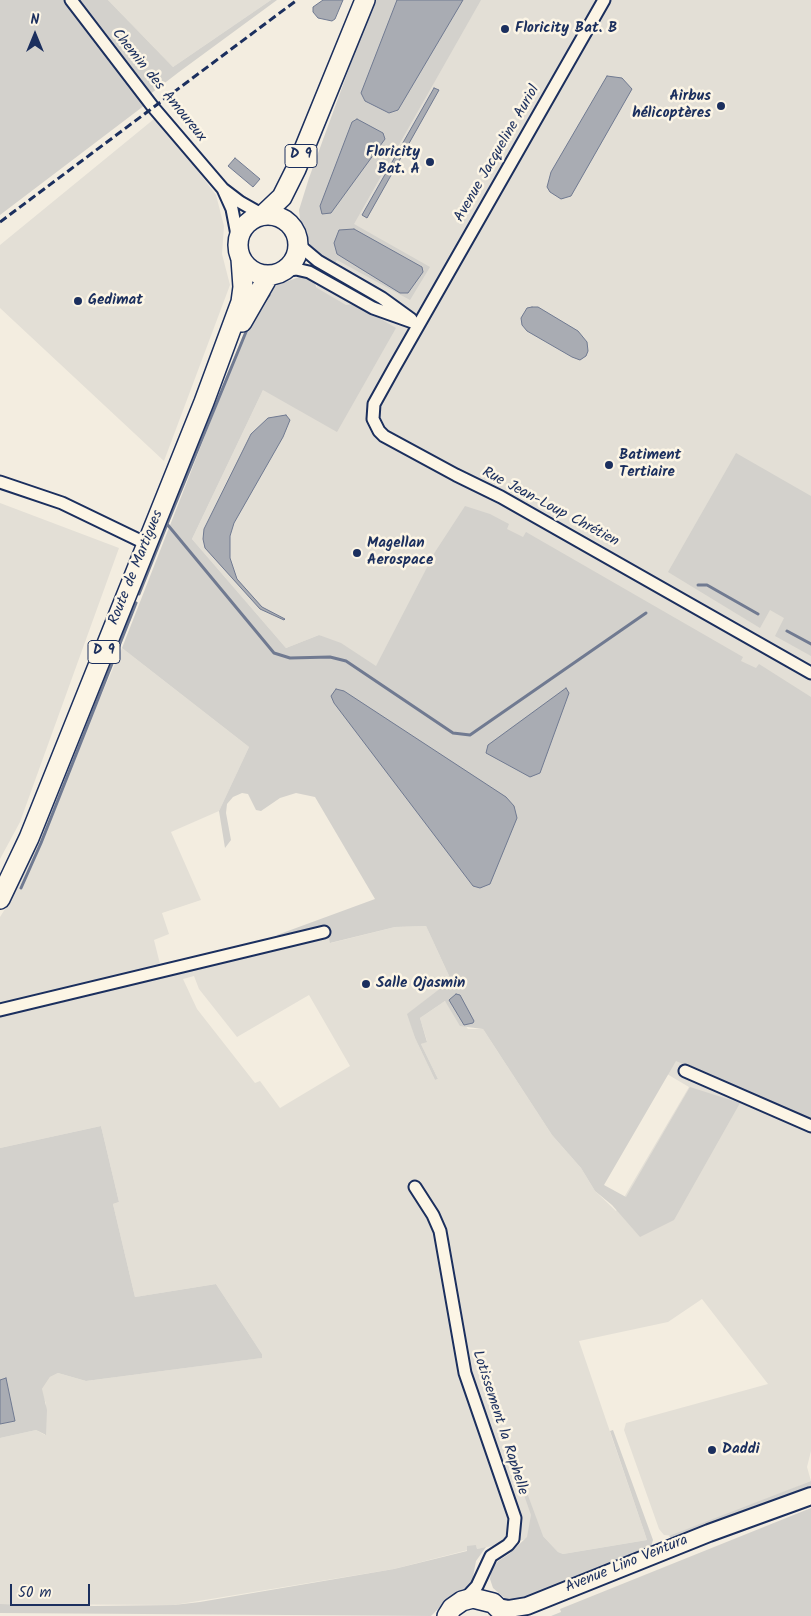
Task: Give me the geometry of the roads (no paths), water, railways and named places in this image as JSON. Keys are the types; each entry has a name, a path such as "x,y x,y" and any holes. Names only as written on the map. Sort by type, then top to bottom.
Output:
{"main road":[{"name":"D 9","path":"263,215 282,197 329,90 365,0"},
{"name":"D 9","path":"291,224 293,204 329,90"},
{"path":"263,215 278,216 291,224 298,238 299,245 294,260 276,273 253,271 240,250 246,224 263,215"},
{"name":"Route de Martigues","path":"0,899 29,838 204,402 241,302 243,287 240,250"},
{"name":"Route de Martigues","path":"204,402 242,320 276,273"},
{"name":"Avenue Lino Ventura","path":"528,1616 665,1560 757,1517 811,1496"},
{"name":"Avenue Lino Ventura","path":"498,1608 509,1609 527,1606 709,1532 757,1517"},
{"path":"451,1610 473,1598 498,1608"}],"street":[{"name":"Chemin des Amoureux","path":"71,0 154,107 223,189 240,202 263,215"},
{"name":"Avenue Jacqueline Auriol","path":"418,324 604,0"},
{"name":"Chemin des Amoureux","path":"223,189 232,209 240,250"},
{"path":"299,245 318,261 382,298 418,324"},
{"path":"276,273 296,269 309,272 373,308 418,324"},
{"name":"Rue Jean-Loup Chrétien","path":"418,324 374,404 373,419 384,436 456,475 502,497 811,672"},
{"path":"0,482 62,503 147,544"},
{"path":"0,1010 324,932"},
{"path":"684,1071 811,1126"},
{"name":"Lotissement la Raphelle","path":"415,1187 433,1214 440,1231 465,1373 515,1518 512,1539 508,1546 491,1556 472,1592 451,1610"},
{"path":"482,1573 485,1592 498,1608"}],"waterway":[{"path":"262,305 269,295"},
{"path":"248,327 167,524 274,653 290,658 330,657 346,661 453,733 470,735 646,613"},
{"path":"139,594 167,524"},
{"path":"698,585 707,585 758,614"},
{"path":"21,888 41,843 136,603"},
{"path":"787,631 811,644"}],"railway":[{"path":"0,222 297,0"}],"place":[{"name":"Floricity Bat. B","path":"505,29"},
{"name":"Airbus hélicoptères","path":"721,106"},
{"name":"Floricity Bat. A","path":"430,162"},
{"name":"Gedimat","path":"78,301"},
{"name":"Batiment Tertiaire","path":"609,465"},
{"name":"Magellan Aerospace","path":"357,553"},
{"name":"Salle Ojasmin","path":"366,984"},
{"name":"Daddi","path":"712,1450"}]}
